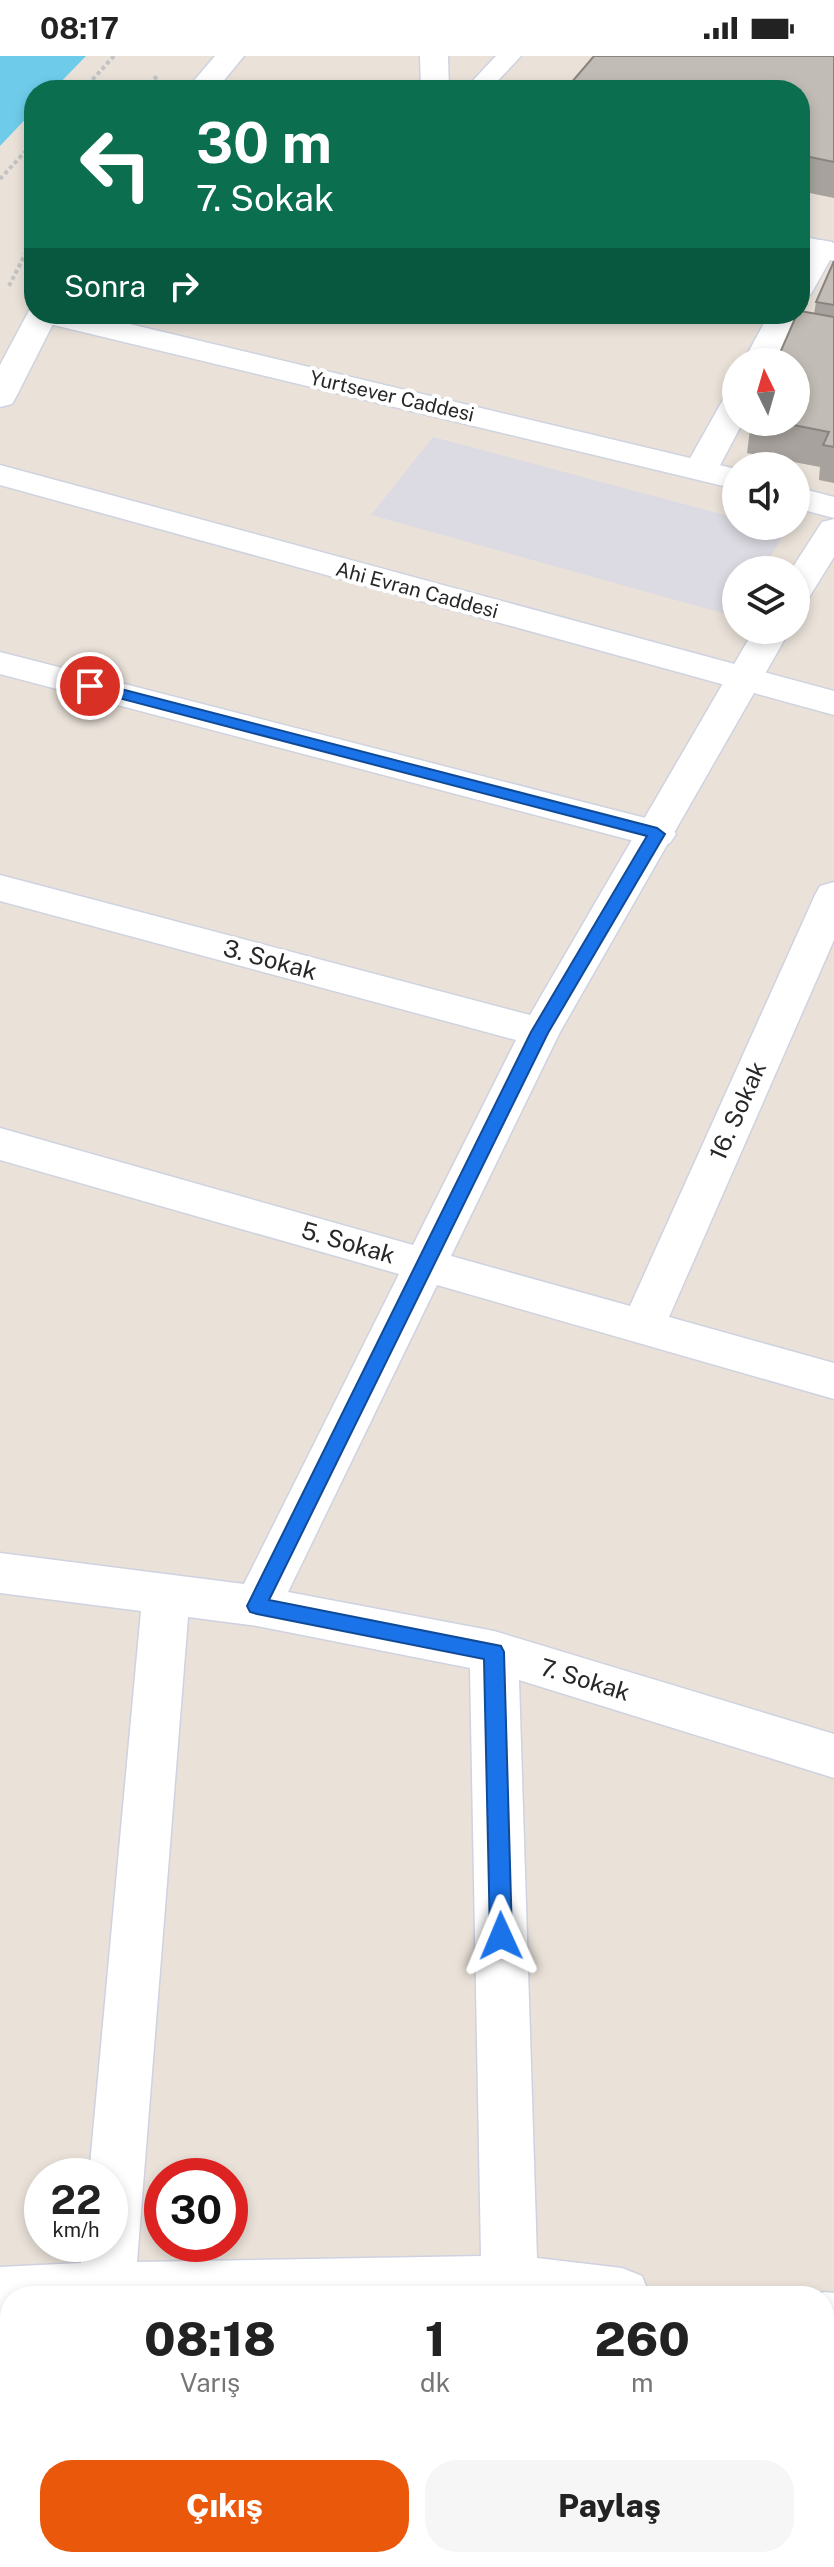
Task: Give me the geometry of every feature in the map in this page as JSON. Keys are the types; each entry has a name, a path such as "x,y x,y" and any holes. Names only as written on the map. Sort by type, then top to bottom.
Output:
{"street":[{"path":"209,80 230,56"},
{"path":"434,56 435,80"},
{"path":"0,397 40,324"},
{"name":"Yurtsever Caddesi","path":"87,324 722,475"},
{"path":"767,348 780,324"},
{"path":"701,469 722,431"},
{"name":"Ahi Evran Caddesi","path":"0,475 834,703"},
{"path":"810,501 834,508"},
{"path":"810,568 834,529"},
{"path":"257,1606 540,1032 657,834 764,644"},
{"path":"0,663 657,834"},
{"name":"3. Sokak","path":"0,888 540,1032"},
{"name":"16. Sokak","path":"643,1327 834,895"},
{"name":"5. Sokak","path":"0,1144 834,1381"},
{"name":"7. Sokak","path":"0,1573 257,1606 494,1652 834,1756"},
{"path":"107,2286 166,1595"},
{"path":"494,1652 510,2286"}],"lane":[{"path":"486,80 509,56"}],"path":[{"path":"92,80 114,56"},
{"path":"0,179 24,153"},
{"path":"7,290 24,257"}],"shaded area":[{"path":"433,437 722,514 722,540 780,540 771,556 722,556 722,613 371,515"}],"water":[{"path":"0,56 86,56 63,80 24,80 24,121 0,146"}],"building":[{"path":"594,56 834,56 834,162 810,157 810,80 574,80"},
{"path":"834,261 834,305 816,302"},
{"path":"810,313 834,317 834,447 823,445 829,432 810,428 810,348 782,348 793,324 810,324"}],"route":[{"path":"90,686 657,834 540,1032 257,1606 494,1652 501,1936"}]}
